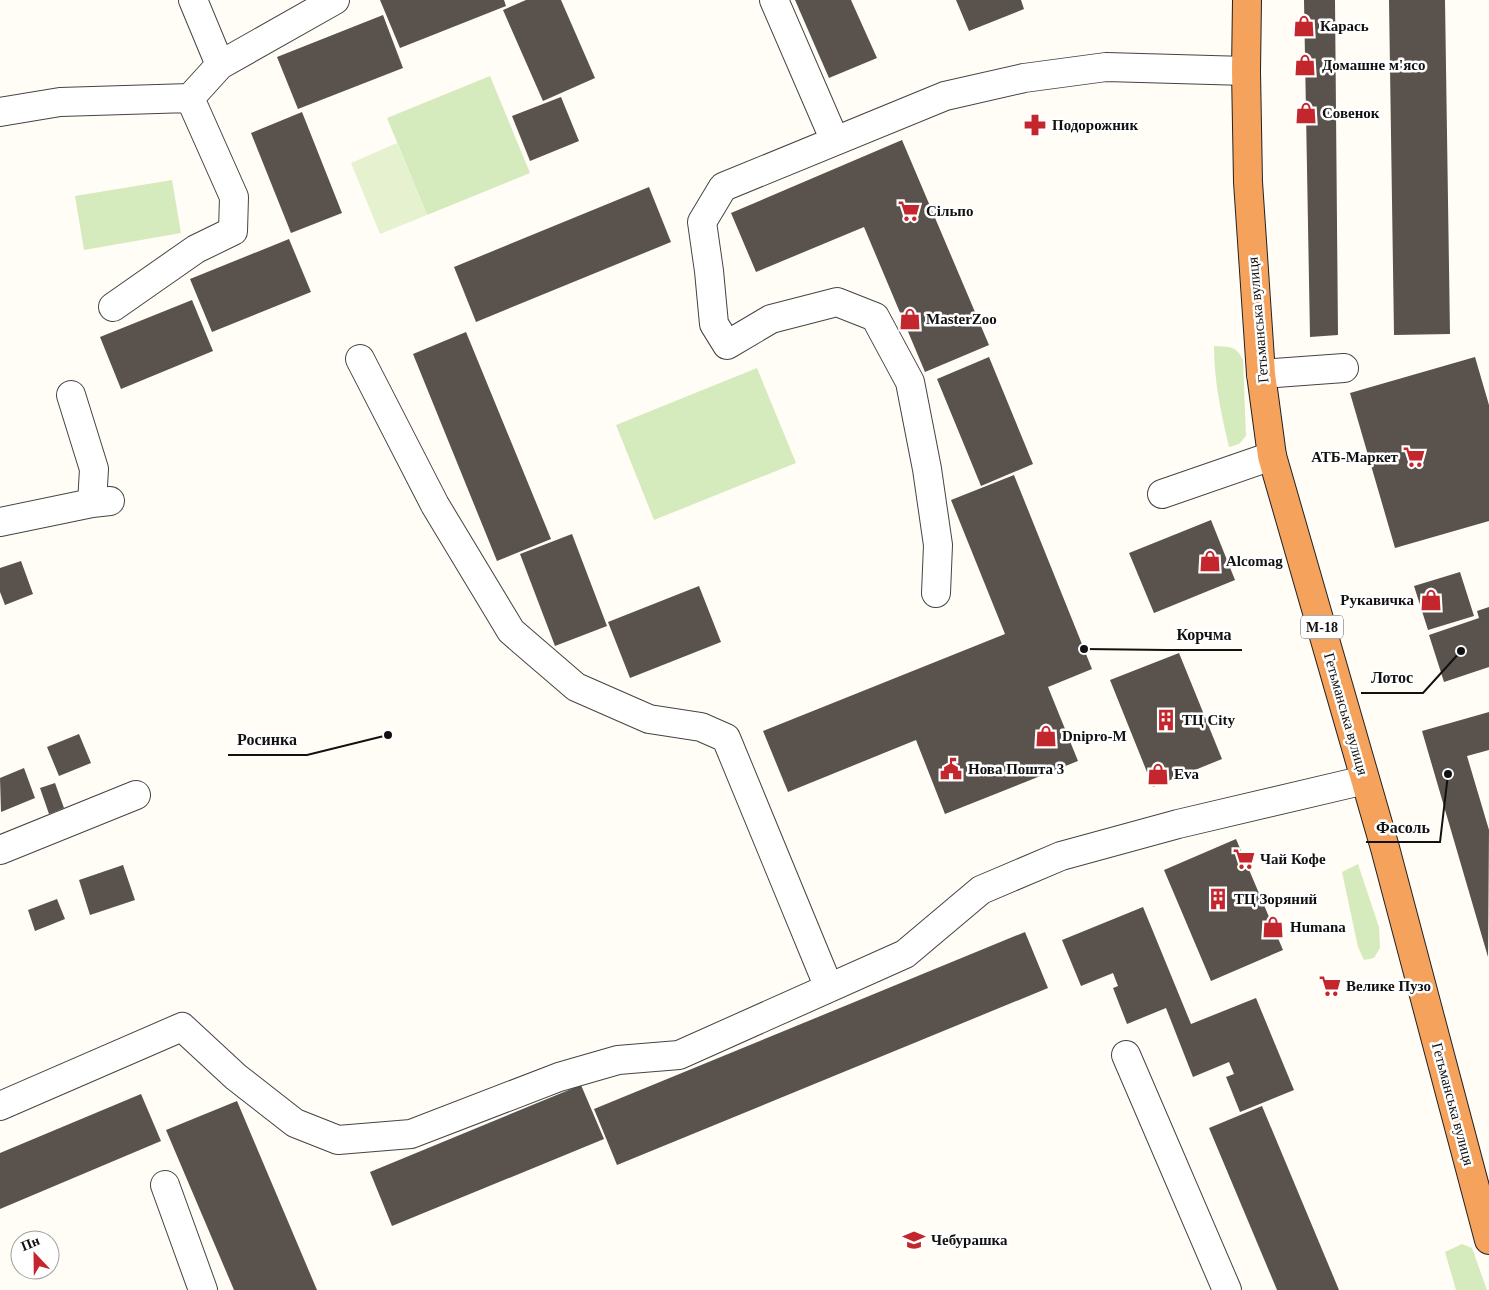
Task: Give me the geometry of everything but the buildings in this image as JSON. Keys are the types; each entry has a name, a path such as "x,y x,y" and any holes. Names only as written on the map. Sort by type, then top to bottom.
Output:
{"highway":[{"name":"Гетьманська вулиця","path":"1247,0 1246,71 1249,202 1261,374 1272,456 1387,858 1488,1232"}],"street":[{"path":"193,0 220,65"},
{"path":"0,112 60,102 190,98 220,65 335,0"},
{"path":"774,0 835,141"},
{"path":"936,593 938,545 928,469 910,382 875,317 836,302 771,319 726,345 714,324 702,222 723,187 945,96 1024,78 1106,67 1246,71"},
{"path":"114,307 196,250 232,231 234,197 190,98"},
{"path":"360,359 435,505 511,631 576,687 649,719 702,727 726,738 829,988"},
{"path":"1261,374 1344,368"},
{"path":"0,522 101,502 94,469 71,394"},
{"path":"1162,494 1272,456"},
{"path":"0,1106 182,1028 236,1077 295,1123 338,1140 411,1134 559,1077 618,1060 679,1055 905,954 981,890 1061,856 1178,824 1365,780"},
{"path":"0,850 136,795"},
{"path":"1126,1055 1227,1290"},
{"path":"165,1185 203,1290"}],"green space":[{"path":"490,76 530,173 427,215 387,118"},
{"path":"397,143 427,215 380,234 351,163"},
{"path":"172,180 181,233 84,250 75,196"},
{"path":"1214,346 1235,349 1243,360 1246,436 1239,444 1229,447 1217,384"},
{"path":"757,368 796,463 654,520 616,425"},
{"path":"1358,864 1379,927 1380,948 1374,958 1364,960 1358,947 1342,872"},
{"path":"1462,1244 1472,1248 1487,1290 1456,1290 1445,1252"}],"place":[{"name":"Карась","path":"1304,26"},
{"name":"Домашне м'ясо","path":"1305,65"},
{"name":"Совенок","path":"1306,113"},
{"name":"Подорожник","path":"1035,125"},
{"name":"Сільпо","path":"909,211"},
{"name":"MasterZoo","path":"910,319"},
{"name":"АТБ-Маркет","path":"1414,457"},
{"name":"Alcomag","path":"1210,561"},
{"name":"Рукавичка","path":"1431,600"},
{"name":"Корчма","path":"1084,649"},
{"name":"Лотос","path":"1461,651"},
{"name":"ТЦ City","path":"1166,720"},
{"name":"Росинка","path":"388,735"},
{"name":"Dnipro-M","path":"1046,736"},
{"name":"Нова Пошта 3","path":"951,769"},
{"name":"Eva","path":"1158,774"},
{"name":"Фасоль","path":"1448,774"},
{"name":"Чай Кофе","path":"1244,859"},
{"name":"ТЦ Зоряний","path":"1218,899"},
{"name":"Humana","path":"1273,927"},
{"name":"Велике Пузо","path":"1330,986"},
{"name":"Чебурашка","path":"914,1240"}]}
